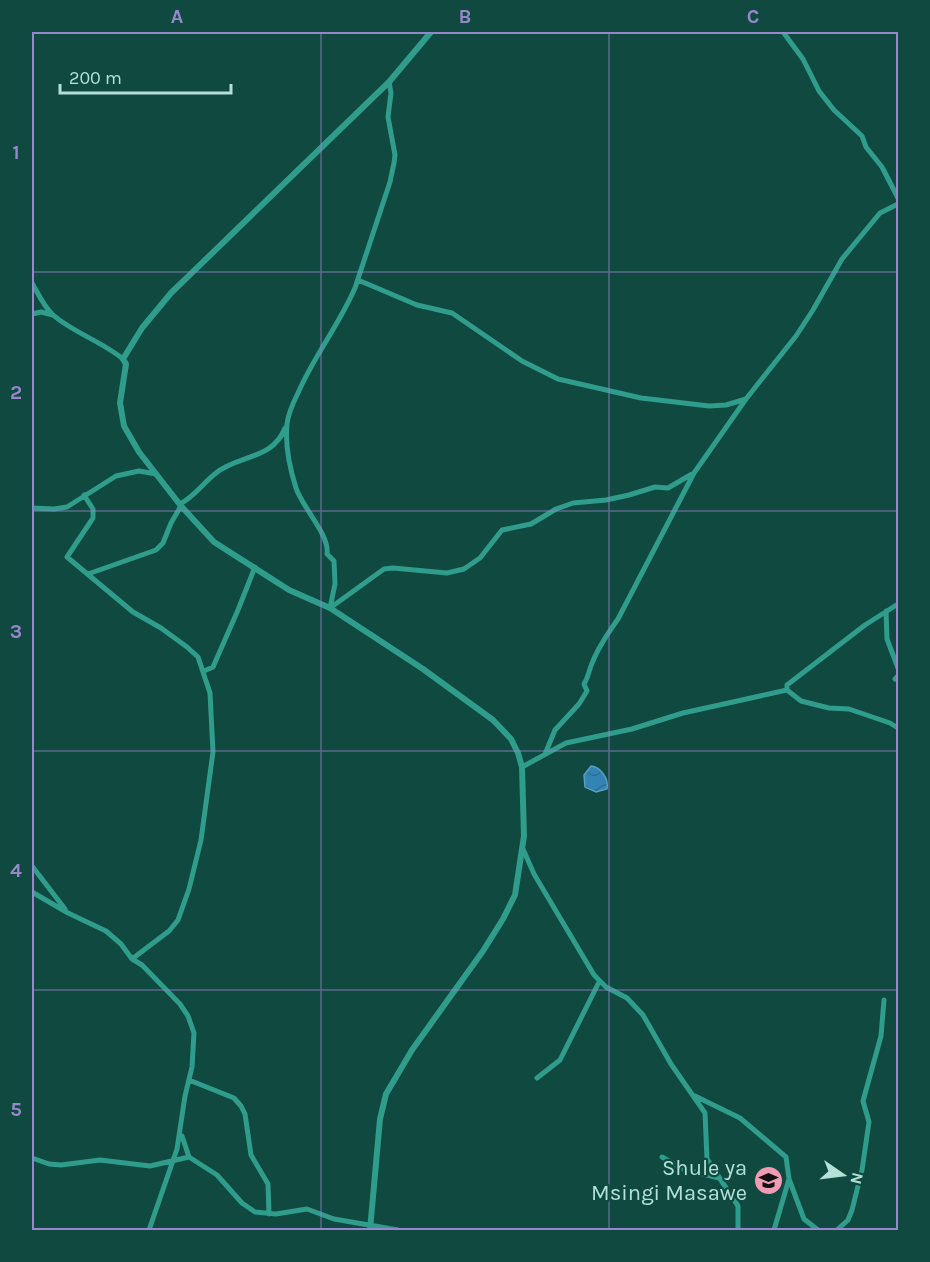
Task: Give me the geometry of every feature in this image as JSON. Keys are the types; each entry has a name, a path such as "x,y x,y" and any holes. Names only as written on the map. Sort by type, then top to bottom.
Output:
{"street":[{"path":"123,359 142,328 171,293 258,211 388,82 431,32"},
{"path":"783,32 803,59 819,91 834,110 862,136 866,147 882,167 898,198"},
{"path":"88,574 156,550 164,543 181,505 217,472 266,450 283,433 304,378 349,302 390,182 395,155 388,117 391,93 388,82"},
{"path":"545,754 555,730 579,705 587,691 584,684 589,677 592,663 618,619 694,473 746,399 796,336 842,259 880,213 898,204"},
{"path":"358,280 417,305 452,313 516,357 544,374 558,379 641,398 709,406 726,405 746,399"},
{"path":"32,283 54,316"},
{"path":"32,314 41,312 54,316 123,359 126,363 120,403 124,426 139,452 214,542 289,590 330,608 423,669 493,720 511,739 518,753 522,767 523,849 515,895 483,951 412,1050 386,1094 380,1119 370,1228"},
{"path":"287,423 288,445 296,489 319,530 328,549 327,554 334,561 335,584 330,608"},
{"path":"32,508 67,507 116,476 139,471 158,474"},
{"path":"330,608 384,569 455,572 480,558 502,531 531,524 556,509 573,503 618,498 655,487 668,488 694,473"},
{"path":"84,495 93,509 93,518 67,557 133,612 162,628 188,647 198,657 210,693 213,752 201,840 189,890 178,920 170,931 132,958"},
{"path":"204,671 213,667 255,567"},
{"path":"787,690 787,685 794,678 865,625 898,604"},
{"path":"886,611 887,639 898,668"},
{"path":"522,767 566,743 632,729 683,713 787,690"},
{"path":"787,690 801,701 829,708 849,709 898,728"},
{"path":"523,849 534,874 582,958 599,982 627,998 643,1015 671,1064 705,1113 707,1159 738,1206 738,1230"},
{"path":"32,866 68,913"},
{"path":"32,892 106,932 121,944 132,958 142,965 180,1004 188,1016 194,1033 192,1067 177,1149 149,1230"},
{"path":"537,1078 560,1060 599,982"},
{"path":"837,1230 848,1220 862,1170 868,1122 863,1101 881,1036 884,1000"},
{"path":"189,1080 234,1098 241,1106 245,1114 250,1155 268,1184 269,1214"},
{"path":"693,1095 740,1118 786,1157 789,1179 804,1219 818,1230"},
{"path":"181,1130 189,1157 217,1175 249,1209 255,1212 269,1214 307,1209 370,1228 398,1230"},
{"path":"32,1158 49,1164 61,1165 100,1160 150,1166 189,1157"},
{"path":"662,1157 683,1169 719,1178"},
{"path":"774,1230 789,1179"}],"water":[{"path":"591,766 604,774 607,789 596,792 585,787 584,775"}],"place":[{"name":"Shule ya Msingi Masawe","path":"768,1180"}]}
